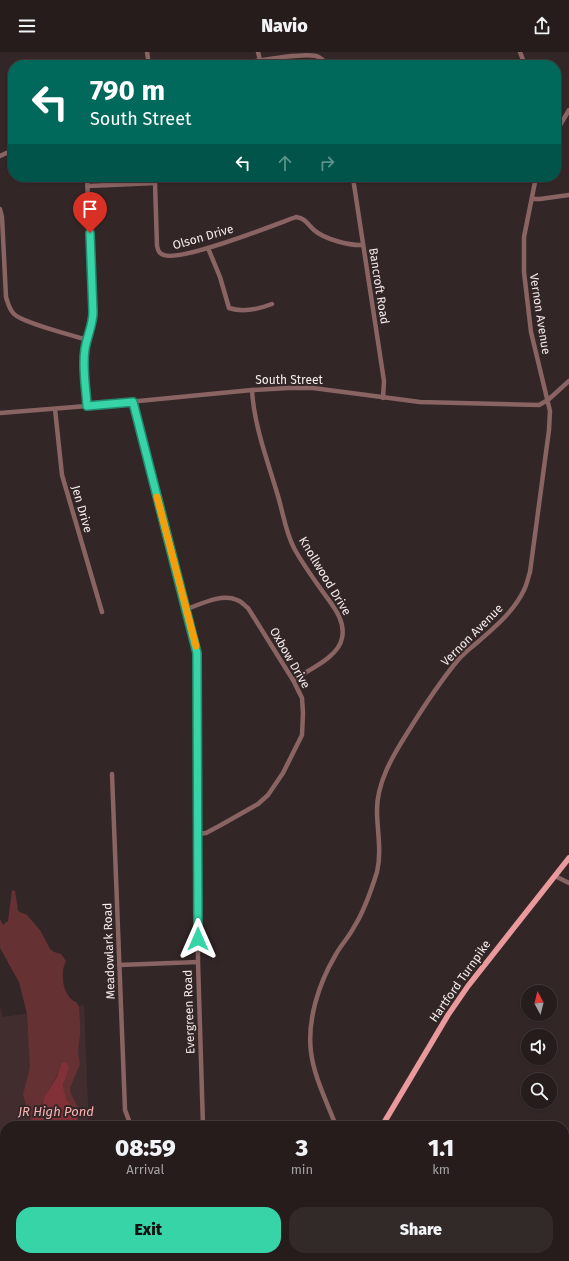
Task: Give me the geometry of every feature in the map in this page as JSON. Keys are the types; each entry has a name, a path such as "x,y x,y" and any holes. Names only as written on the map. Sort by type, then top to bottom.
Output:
{"main road":[{"name":"Hartford Turnpike","path":"385,1121 448,1015 468,986 569,858"}],"street":[{"path":"258,52 260,60 301,55 316,56 321,60"},
{"path":"561,124 569,110"},
{"path":"87,406 84,363 85,349 93,320 88,182"},
{"name":"Bancroft Road","path":"353,182 384,381 383,398"},
{"name":"Vernon Avenue","path":"334,1121 315,1071 311,1052 311,1031 320,988 326,971 335,954 354,928 362,913 376,872 379,855 377,808 379,790 386,771 405,736 438,687 459,659 506,617 524,590 530,572 545,467 550,411 531,332 524,272 524,237 535,182"},
{"path":"88,186 155,183"},
{"name":"Olson Drive","path":"155,183 157,246 159,253 163,256 184,254 208,248 296,217 306,221 314,231 330,238 346,243 363,245"},
{"path":"532,199 569,195"},
{"path":"0,209 2,217 6,297 9,308 15,315 26,321 87,340"},
{"path":"208,248 220,277 226,302 229,308 237,311 258,309 272,304"},
{"name":"South Street","path":"0,413 252,390 313,388 420,402 539,405 548,400 569,381"},
{"name":"Knollwood Drive","path":"252,390 252,401 257,426 294,548 334,608 340,618 343,628 342,638 338,649 329,657 293,680"},
{"name":"Evergreen Road","path":"133,402 197,653 198,962 204,1121"},
{"name":"Jen Drive","path":"55,409 62,475 102,612"},
{"name":"Oxbow Drive","path":"187,609 227,597 238,600 248,608 293,680 302,698 302,735 283,773 268,795 258,804 221,825 206,833 198,834"},
{"name":"Meadowlark Road","path":"112,774 125,1110 129,1121"},
{"path":"555,876 569,883"},
{"path":"119,965 198,962"}],"shaded area":[{"path":"12,890 15,891 18,911 27,915 40,930 50,949 61,954 66,961 63,970 64,987 72,1000 77,1003 79,1007 80,1034 78,1052 80,1064 70,1088 71,1094 78,1107 77,1112 67,1101 64,1095 63,1087 69,1068 61,1065 57,1076 37,1113 31,1121 23,1095 30,1067 27,1014 19,982 0,948 0,919 3,925 8,921"},
{"path":"84,1005 89,1121 0,1121 0,1006 3,1017"}],"water":[{"name":"JR High Pond","path":"66,1062 69,1068 63,1085 64,1092 66,1099 77,1112 78,1121 32,1121 32,1118 37,1113 57,1077 62,1063"}],"slow traffic":[{"path":"157,497 196,646"}],"route":[{"path":"90,233 93,320 85,349 84,363 87,406 133,402 197,653 198,939"}]}
